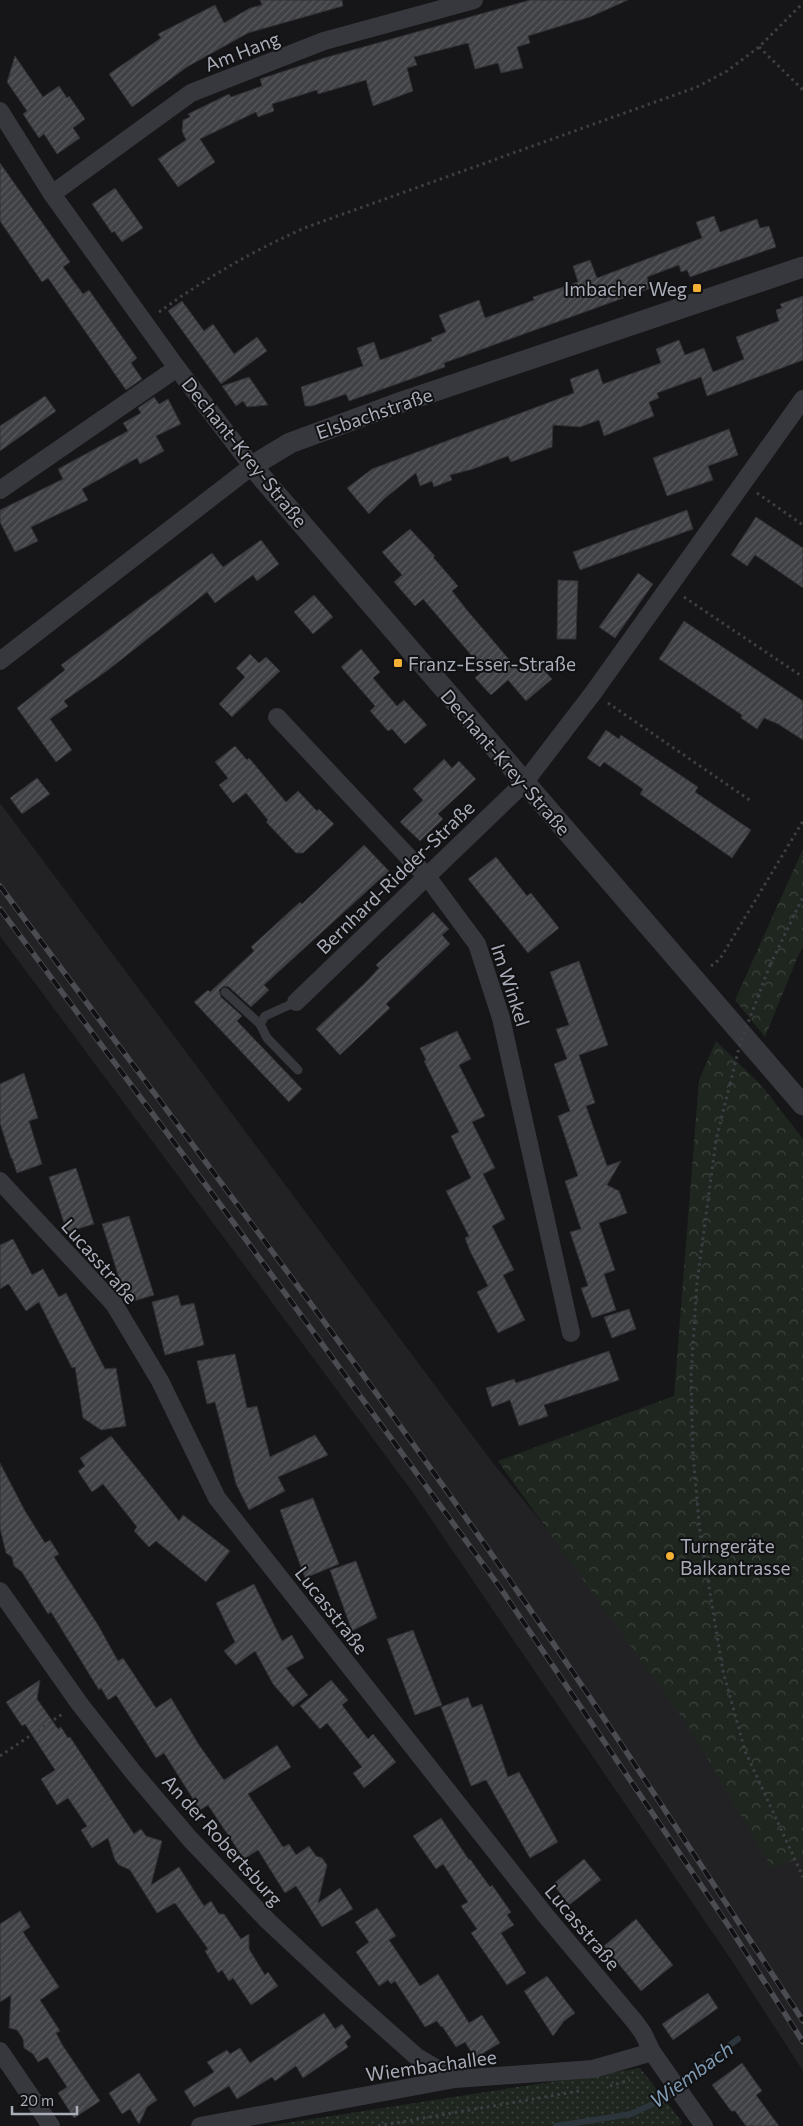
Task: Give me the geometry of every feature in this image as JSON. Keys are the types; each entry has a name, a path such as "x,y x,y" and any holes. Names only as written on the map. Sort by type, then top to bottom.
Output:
{"street":[{"name":"Am Hang","path":"52,194 191,94 324,42 474,0"},
{"name":"Dechant-Krey-Straße","path":"0,110 52,194 177,368 252,466 803,1105"},
{"name":"Elsbachstraße","path":"0,661 252,466 290,443 396,404 803,266"},
{"name":"Dechant-Krey-Straße","path":"0,490 177,368"},
{"path":"524,783 593,693 803,399"},
{"name":"Im Winkel","path":"277,717 426,876 477,944 502,1018 571,1333"},
{"name":"Bernhard-Ridder-Straße","path":"296,1002 524,783"},
{"name":"Lucasstraße","path":"0,1181 114,1304 160,1381 216,1498 546,1916 635,2022 657,2060 703,2125"},
{"name":"An der Robertsburg","path":"0,1590 79,1703 133,1772 190,1839 268,1921 345,1994 417,2057 455,2079"},
{"path":"0,2050 51,2126"},
{"name":"Wiembachallee","path":"200,2126 455,2079 593,2069 657,2060"}],"lane":[{"path":"225,992 260,1024 268,1038 298,1070"},
{"path":"260,1024 265,1016 296,1002"}],"path":[{"path":"144,322 191,289 246,255 277,240 326,220 697,87 726,71 759,47 803,3"},
{"path":"759,47 803,90"},
{"path":"742,483 803,525"},
{"path":"669,587 803,677"},
{"path":"593,693 751,801"},
{"path":"720,959 803,821"},
{"path":"803,897 770,965 740,1044 716,1140 697,1283 691,1376 693,1454 700,1533 724,1671 745,1751 803,1877"},
{"path":"0,1756 79,1703"},
{"path":"602,2088 622,2084 657,2060"},
{"path":"378,2126 583,2091"}],"shaded area":[{"path":"0,803 493,1463 783,1818 803,1846 803,2071 732,1961 414,1494 0,936"}],"green space":[{"path":"803,849 803,947 765,1037 735,1000"},
{"path":"716,1041 762,1086 803,1139 803,1857 772,1868 689,1727 498,1461 674,1396 699,1080"},
{"path":"640,2068 682,2122 680,2126 267,2126"}],"building":[{"path":"260,0 342,0 343,6 248,33 187,67 132,107 109,74 161,38 158,34 215,5 224,23 250,8 262,5"},
{"path":"530,0 628,0 590,17 528,36 530,43 517,47 523,68 501,73 498,63 475,69 468,43 414,57 417,65 407,68 413,91 373,106 366,80 318,94 317,90 272,104 274,111 258,117 256,112 200,139 215,162 178,187 158,159 186,140 182,131 183,120 190,117 188,114 229,94 231,97 262,86 260,79 324,58"},
{"path":"15,56 43,97 59,86 67,98 69,96 85,119 73,128 80,138 57,154 44,134 39,138 23,114 27,111 7,82"},
{"path":"0,163 70,262 63,267 83,294 89,290 137,358 131,363 142,379 126,390 48,278 42,282 0,221"},
{"path":"115,188 143,228 122,242 114,231 112,233 92,204"},
{"path":"714,216 720,232 757,219 760,228 769,226 776,247 690,277 687,270 681,272 679,265 647,277 651,288 444,363 445,367 349,401 346,394 312,406 305,406 301,387 363,366 357,348 374,342 380,360 405,351 432,341 431,338 446,332 439,315 479,300 485,318 534,300 533,297 578,282 573,266 590,260 597,278 702,238 696,222"},
{"path":"803,296 803,360 707,396 701,377 657,393 659,398 649,402 654,416 604,436 599,420 580,427 553,425 552,447 511,462 508,456 450,475 452,480 434,487 432,481 420,486 416,473 369,514 347,488 372,469 574,393 570,379 598,369 603,384 661,363 656,349 679,340 685,355 704,348 713,372 744,359 736,337 779,321 776,310 782,308 780,304"},
{"path":"182,301 204,331 213,324 234,354 257,337 267,351 221,384 168,311"},
{"path":"249,377 268,405 247,407 243,401 236,406 222,386"},
{"path":"45,396 56,411 0,451 0,426"},
{"path":"154,397 159,404 168,399 181,424 156,436 164,451 140,464 137,458 82,489 88,500 31,527 38,541 15,552 0,522 0,510 63,479 58,469 128,431 123,423 141,413 138,408"},
{"path":"729,429 738,455 708,466 713,480 667,496 653,458"},
{"path":"687,510 693,529 580,570 573,552"},
{"path":"756,517 803,548 803,588 755,555 747,566 731,555"},
{"path":"410,529 435,556 433,557 458,586 452,591 518,670 533,658 552,679 526,701 508,680 491,695 475,678 484,670 423,599 415,606 394,582 402,575 382,552"},
{"path":"261,540 279,564 257,581 253,575 215,603 207,592 108,670 64,701 68,706 50,719 72,750 56,762 17,708 65,670 61,665 212,553 223,567"},
{"path":"638,573 653,584 615,638 599,627"},
{"path":"558,580 578,581 576,639 557,639"},
{"path":"314,595 333,617 313,634 294,612"},
{"path":"684,621 803,701 803,740 778,724 764,718 757,729 741,718 742,715 659,659"},
{"path":"361,649 380,672 373,678 397,706 404,700 427,725 405,744 392,729 388,731 370,711 375,706 341,667"},
{"path":"250,654 259,663 266,657 280,671 232,717 219,704 245,677 236,668"},
{"path":"606,730 619,739 621,735 698,787 695,792 751,830 732,858 640,794 643,789 604,762 600,767 587,758"},
{"path":"235,746 247,760 249,758 286,802 298,791 317,811 319,809 334,824 303,853 296,853 266,822 268,820 246,793 233,803 219,785 228,778 215,762"},
{"path":"444,759 452,768 459,761 476,779 438,814 443,819 420,841 400,822 423,800 413,789"},
{"path":"37,778 50,794 22,814 10,798"},
{"path":"364,845 389,871 264,985 269,990 251,1007 229,987 224,986 219,990 221,997 242,1016 237,1021 302,1089 289,1102 194,1002 208,990 210,992 254,951 251,947 300,902 302,904"},
{"path":"496,857 527,896 531,893 559,928 528,953 468,879"},
{"path":"433,912 449,929 442,935 450,944 386,1004 390,1008 340,1055 316,1029 366,982 379,968 376,965"},
{"path":"579,961 608,1045 579,1055 595,1103 586,1106 607,1166 621,1161 607,1185 619,1191 627,1213 599,1223 615,1270 604,1274 616,1310 592,1318 581,1288 588,1286 570,1232 581,1229 565,1181 578,1176 558,1116 570,1111 554,1064 567,1059 556,1029 569,1025 550,972"},
{"path":"457,1031 471,1059 459,1065 485,1116 472,1122 495,1168 483,1174 505,1219 492,1226 514,1270 503,1275 525,1320 498,1333 477,1292 488,1286 465,1238 469,1236 446,1191 471,1178 451,1136 459,1132 424,1061 426,1060 420,1048"},
{"path":"24,1073 38,1118 29,1121 42,1164 17,1173 0,1123 0,1084"},
{"path":"76,1168 94,1224 67,1232 49,1177"},
{"path":"129,1216 154,1295 127,1303 102,1224"},
{"path":"13,1239 32,1275 43,1269 59,1297 66,1293 105,1369 116,1368 126,1426 101,1430 83,1418 75,1367 72,1368 39,1302 26,1311 8,1284 0,1289 0,1245"},
{"path":"178,1295 181,1306 194,1303 204,1345 165,1355 152,1302"},
{"path":"629,1309 636,1329 612,1338 604,1317"},
{"path":"609,1351 619,1380 544,1405 548,1416 519,1426 510,1400 492,1407 486,1388 514,1379 516,1383"},
{"path":"235,1354 247,1408 257,1406 270,1457 315,1435 328,1455 278,1477 285,1491 249,1510 236,1484 215,1402 207,1404 197,1361"},
{"path":"111,1436 179,1521 183,1515 230,1551 206,1582 156,1541 149,1547 134,1531 137,1527 103,1484 92,1492 78,1471 85,1466 80,1458"},
{"path":"0,1463 25,1511 45,1543 50,1540 59,1554 54,1557 98,1625 118,1661 123,1658 156,1708 171,1698 199,1745 224,1780 277,1745 291,1767 248,1794 283,1847 289,1844 296,1855 309,1846 316,1856 322,1858 327,1865 318,1903 340,1888 353,1909 322,1927 296,1886 285,1893 258,1850 244,1859 208,1805 200,1810 164,1753 156,1758 116,1695 108,1700 101,1688 99,1690 51,1612 48,1614 22,1572 14,1566 12,1557 6,1553 0,1528"},
{"path":"313,1498 339,1564 305,1578 280,1510"},
{"path":"356,1561 377,1618 352,1631 330,1570"},
{"path":"254,1584 282,1641 292,1635 304,1658 286,1668 308,1695 293,1707 273,1684 255,1651 236,1665 224,1651 235,1642 216,1603"},
{"path":"413,1630 442,1705 415,1715 387,1639"},
{"path":"40,1680 37,1699 58,1729 61,1727 68,1738 70,1737 134,1834 141,1829 146,1836 162,1841 151,1885 179,1867 204,1906 211,1901 219,1914 224,1914 241,1939 249,1934 249,1949 265,1975 268,1972 278,1986 251,2005 233,1978 229,1981 222,1970 218,1973 205,1951 208,1949 175,1903 157,1913 130,1870 119,1865 115,1860 108,1838 92,1848 81,1830 87,1826 68,1798 57,1805 41,1779 55,1770 25,1724 22,1726 6,1702"},
{"path":"331,1680 348,1700 342,1705 368,1739 373,1734 396,1762 364,1788 353,1773 362,1767 327,1723 320,1729 300,1706"},
{"path":"468,1697 472,1708 482,1704 508,1777 519,1772 558,1842 530,1858 486,1780 471,1786 441,1707"},
{"path":"441,1818 469,1860 490,1887 492,1885 511,1912 507,1915 514,1925 501,1933 526,1973 507,1985 471,1933 477,1929 461,1906 468,1902 443,1864 436,1869 413,1836"},
{"path":"584,1859 601,1880 569,1905 553,1884"},
{"path":"377,1908 396,1936 389,1940 420,1986 438,1974 469,2023 482,2015 500,2043 475,2058 465,2042 456,2047 437,2021 425,2027 395,1981 391,1984 388,1980 379,1986 356,1952 369,1942 355,1922"},
{"path":"20,1911 30,1927 23,1932 59,1987 40,2000 60,2031 56,2033 63,2046 100,2101 74,2118 58,2093 67,2087 47,2057 38,2062 33,2054 24,2048 23,2039 17,2030 9,2028 11,1995 0,2002 0,1924"},
{"path":"636,1919 673,1965 641,1991 604,1946"},
{"path":"547,1976 575,2013 564,2021 553,2036 524,1991"},
{"path":"708,1993 718,2008 673,2040 662,2024"},
{"path":"324,2013 335,2029 342,2024 351,2037 345,2042 348,2047 303,2078 296,2066 275,2081 272,2077 237,2099 229,2086 194,2107 184,2091 214,2072 207,2062 227,2050 230,2054 240,2048 250,2063"},
{"path":"742,2063 762,2091 756,2095 779,2126 746,2126 735,2111 731,2111 712,2085"},
{"path":"139,2073 157,2100 147,2107 139,2124 130,2109 122,2114 109,2093"}],"waterway":[{"name":"Wiembach","path":"556,2126 631,2114 666,2098 696,2070 738,2039"}],"railway":[{"path":"0,886 321,1317 447,1491 584,1688 803,2021"},
{"path":"0,909 214,1196 499,1586 730,1928 803,2042"}],"place":[{"name":"Imbacher Weg","path":"697,288"},
{"name":"Franz-Esser-Straße","path":"398,663"},
{"name":"Turngeräte Balkantrasse","path":"670,1556"}]}
